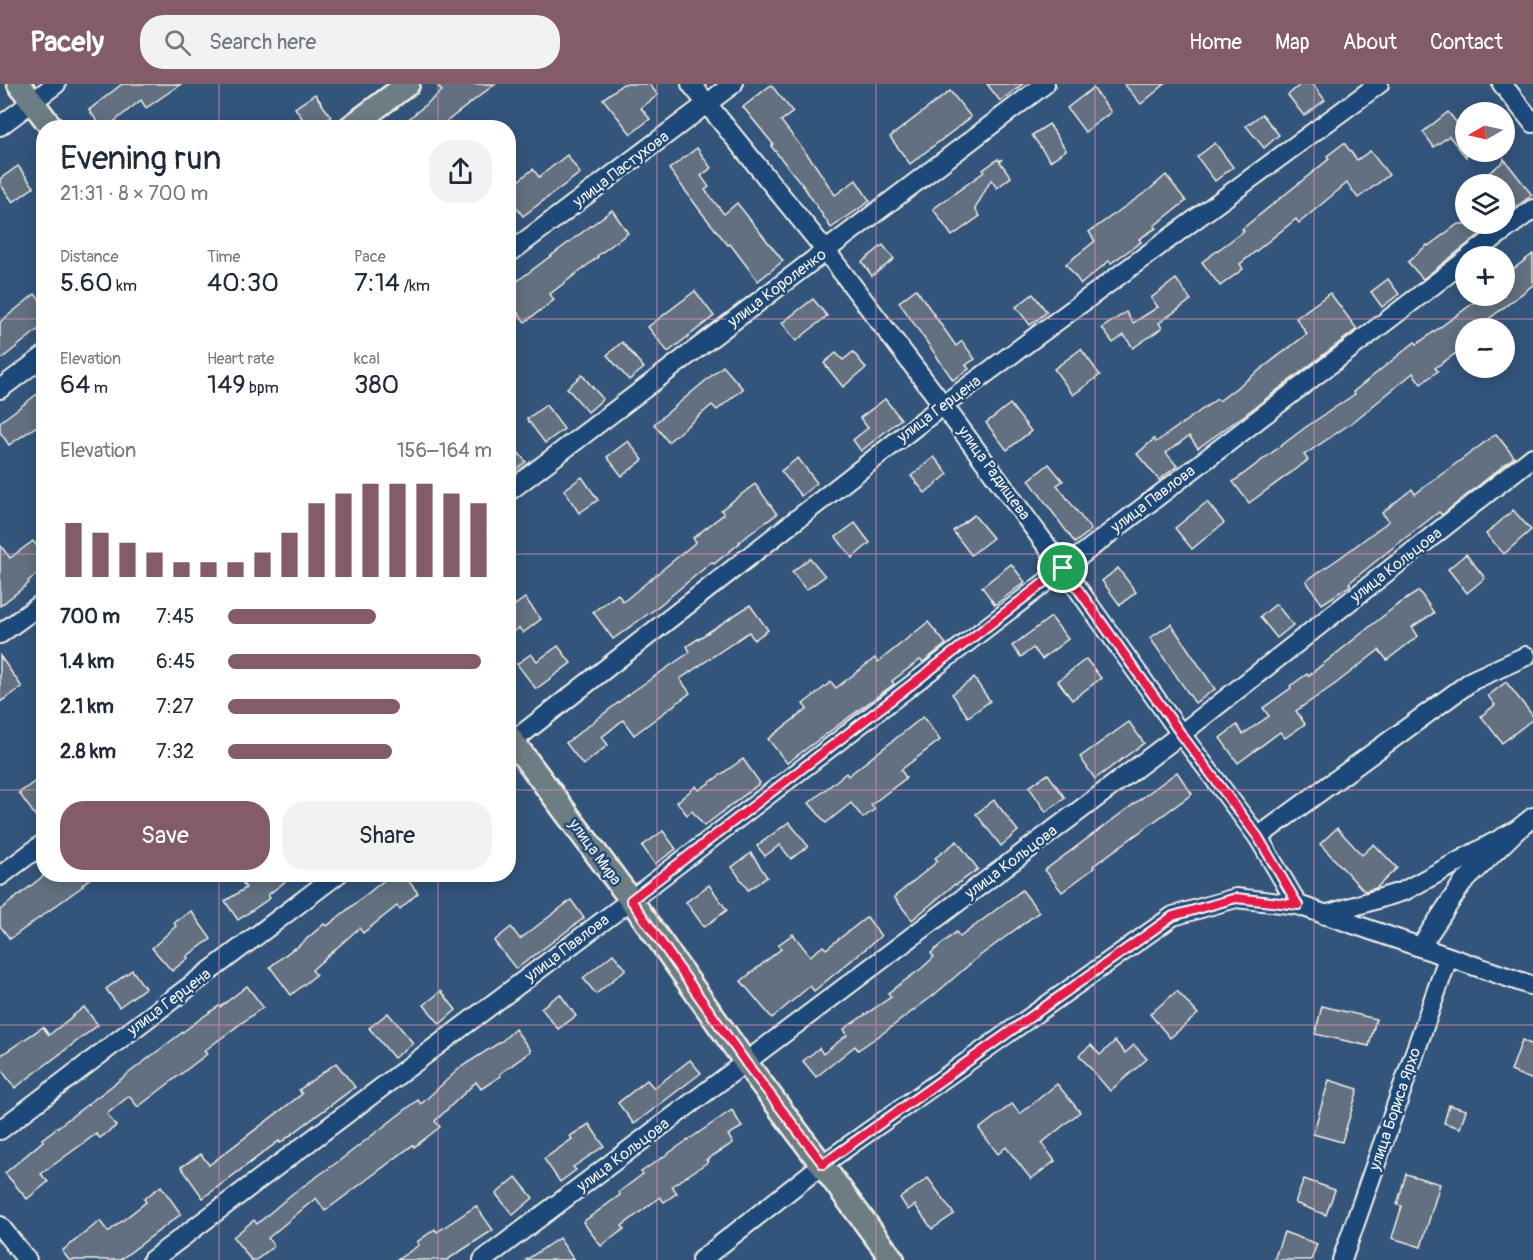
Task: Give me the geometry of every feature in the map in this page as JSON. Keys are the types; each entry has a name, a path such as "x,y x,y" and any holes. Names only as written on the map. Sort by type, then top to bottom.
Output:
{"main road":[{"path":"360,120 408,84"},
{"path":"26,93 46,120"},
{"name":"улица Мира","path":"516,749 631,900 746,1063 893,1260"}],"street":[{"path":"0,126 26,93 56,84"},
{"name":"улица Радищева","path":"691,84 826,250 943,405 1258,837 1298,905"},
{"name":"улица Пастухова","path":"516,248 733,84"},
{"name":"улица Короленко","path":"516,486 1045,84"},
{"name":"улица Герцена","path":"516,736 943,405 1379,84"},
{"path":"1502,84 1533,123"},
{"path":"1483,246 1533,209"},
{"name":"улица Павлова","path":"152,1260 631,900 1455,268"},
{"path":"0,389 36,362"},
{"name":"улица Кольцова","path":"483,1260 1181,734 1533,457"},
{"path":"0,634 36,608"},
{"path":"1258,837 1473,680 1526,656"},
{"path":"1420,947 1462,884 1533,817"},
{"path":"1325,915 1404,891 1517,830"},
{"path":"0,876 36,849"},
{"name":"улица Герцена","path":"0,1130 327,882"},
{"path":"700,1260 823,1164 1173,916 1236,898 1298,905 1533,986"},
{"name":"улица Бориса Ярхо","path":"1342,1260 1448,958"},
{"path":"0,1226 27,1260"}],"building":[{"path":"122,84 181,84 146,108 141,100 116,120 96,120 89,110"},
{"path":"436,84 495,84 448,120 408,120 442,91"},
{"path":"623,84 649,84 658,95 641,108 650,119 631,134 603,99"},
{"path":"987,84 1023,84 1000,101"},
{"path":"1124,84 1165,84 1141,104"},
{"path":"1301,84 1313,84 1325,100 1304,116 1288,95"},
{"path":"771,85 793,112 781,121 835,195 856,180 870,201 831,228 804,187 771,146 773,144 743,107"},
{"path":"1093,88 1111,112 1085,132 1067,108"},
{"path":"950,91 971,117 910,164 890,137"},
{"path":"315,94 331,117 327,120 303,120 295,108"},
{"path":"1448,112 1455,121 1455,143 1449,136 1434,147 1423,132"},
{"path":"1262,114 1279,135 1264,148 1246,126"},
{"path":"1049,124 1066,150 1050,161 1032,135"},
{"path":"1215,143 1233,167 1215,181 1197,157"},
{"path":"1344,143 1357,160 1370,151 1389,175 1358,198 1347,183 1299,223 1296,219 1240,264 1243,269 1220,286 1202,262 1244,231 1242,229 1329,159 1327,156"},
{"path":"697,148 711,168 701,176 709,187 705,190 724,214 737,203 783,261 758,281 669,169"},
{"path":"567,155 580,173 523,216 516,207 516,183 533,169 539,177"},
{"path":"998,159 999,161 1002,159 1000,162 1011,177 997,188 991,180 975,209 980,216 952,236 933,209"},
{"path":"1503,162 1506,162 1532,195 1515,208 1515,174 1488,174"},
{"path":"18,166 34,187 13,202 0,184 0,179"},
{"path":"1166,175 1186,201 1154,226 1156,228 1139,239 1141,242 1111,263 1109,261 1081,284 1066,264 1095,241 1089,232"},
{"path":"612,210 628,233 550,294 554,300 525,322 516,310 516,282"},
{"path":"1455,226 1455,234 1480,234 1465,246 1455,246 1455,254 1423,279 1408,262"},
{"path":"883,245 894,259 872,276 862,262"},
{"path":"1533,254 1533,285 1515,299 1515,268"},
{"path":"1176,279 1191,300 1159,323 1162,328 1133,348 1124,335 1113,343 1102,328 1126,312 1133,323 1158,307 1151,298"},
{"path":"1388,279 1399,294 1382,307 1371,292"},
{"path":"916,289 956,346 962,341 975,359 966,365 969,369 953,380 899,302"},
{"path":"695,291 714,316 668,352 648,327"},
{"path":"1330,293 1357,329 1198,448 1189,436 1166,453 1177,466 1159,480 1137,454 1154,439 1156,442 1217,399 1219,401 1307,334 1296,318"},
{"path":"1033,294 1047,312 1030,325 1016,307"},
{"path":"36,295 36,331 0,360 0,322"},
{"path":"813,299 827,316 796,341 782,323"},
{"path":"1469,306 1506,306 1490,318 1455,318 1455,354 1435,368 1438,371 1421,384 1413,373 1353,422 1304,455 1308,460 1249,503 1233,482 1306,427 1355,394 1353,392 1415,342 1417,344"},
{"path":"622,342 644,368 629,380 607,355"},
{"path":"1081,349 1100,375 1073,395 1054,369"},
{"path":"853,352 866,368 843,387 824,363 836,353 843,360"},
{"path":"723,366 743,389 717,410 712,405 668,442 654,424"},
{"path":"582,375 603,399 588,412 567,388"},
{"path":"36,395 36,426 9,445 0,432 0,422"},
{"path":"885,399 901,419 861,451 853,440 868,428 860,418"},
{"path":"1010,404 1031,431 1007,450 986,423"},
{"path":"546,405 564,429 545,443 527,419"},
{"path":"1496,434 1514,457 1442,515 1439,512 1386,553 1349,583 1351,585 1322,604 1306,581 1389,521 1382,513 1412,489 1415,494"},
{"path":"628,441 643,460 622,476 607,457"},
{"path":"516,450 526,462 516,470"},
{"path":"934,457 948,474 925,493 911,476"},
{"path":"798,458 817,483 801,496 781,471"},
{"path":"1049,464 1063,481 1057,485 1091,530 1075,543 1029,480"},
{"path":"582,477 598,500 579,513 564,490"},
{"path":"755,484 777,514 613,639 593,612 618,594 623,602 696,542 693,538 724,514 721,510"},
{"path":"1207,502 1224,523 1192,549 1175,528"},
{"path":"1513,510 1531,530 1504,554 1486,534"},
{"path":"974,515 993,538 971,555 953,531"},
{"path":"855,523 870,543 852,558 836,537"},
{"path":"33,541 36,545 36,575 0,606 0,545 10,558"},
{"path":"1466,554 1485,578 1467,593 1448,569"},
{"path":"810,558 825,576 806,590 792,572"},
{"path":"1011,564 1025,582 995,605 982,587"},
{"path":"1118,568 1136,592 1120,605 1102,581"},
{"path":"1419,591 1434,613 1412,627 1418,636 1387,660 1379,650 1296,711 1305,724 1285,738 1280,732 1238,763 1220,738 1237,725 1243,734 1269,716 1263,708 1291,688 1290,686 1307,674 1308,676 1397,605"},
{"path":"525,598 541,619 523,633 519,628 516,630 516,604"},
{"path":"1276,604 1293,625 1277,638 1260,617"},
{"path":"750,605 768,630 754,640 749,632 680,679 690,693 634,735 623,720 602,737 608,745 583,765 566,743 632,692 690,652 687,646"},
{"path":"1051,617 1068,639 1042,659 1033,648 1021,657 1012,646"},
{"path":"928,622 946,644 923,662 920,660 892,681 894,684 787,763 768,739 807,709 803,704 831,682 836,688 875,658 878,662"},
{"path":"1171,624 1215,689 1195,703 1150,638"},
{"path":"558,646 571,663 536,689 517,664 531,654 537,661"},
{"path":"0,656 22,687 0,702"},
{"path":"1086,659 1101,678 1072,700 1058,681"},
{"path":"974,678 990,701 968,717 952,694"},
{"path":"1506,682 1533,719 1502,743 1481,716 1495,705 1488,696"},
{"path":"923,717 940,740 901,770 906,778 871,805 875,809 863,818 851,803 826,823 809,803 846,773 848,776"},
{"path":"1129,722 1144,743 1095,779 1080,757"},
{"path":"743,759 760,783 704,826 692,811 687,815 677,802 696,786 699,790"},
{"path":"1177,772 1192,794 1093,866 1094,868 1062,892 1045,870"},
{"path":"1048,774 1065,798 1046,812 1029,787"},
{"path":"36,781 36,817 19,793"},
{"path":"994,800 1018,831 1001,846 976,814"},
{"path":"789,822 808,846 791,859 780,845 765,856 757,846"},
{"path":"1337,828 1362,855 1374,844 1397,868 1376,888 1364,891 1320,844"},
{"path":"663,831 676,849 655,864 642,846"},
{"path":"957,841 978,869 955,884 912,920 894,897 938,861 935,858"},
{"path":"751,853 767,877 748,890 732,867"},
{"path":"36,882 86,882 10,939 0,926 0,910"},
{"path":"242,882 285,882 268,895 270,898 238,920 225,901 246,888"},
{"path":"382,882 409,882 418,893 400,909 397,906 363,933 359,928 312,970 316,975 291,995 270,967 324,924 327,926"},
{"path":"709,885 727,910 704,927 686,902"},
{"path":"1022,890 1039,912 886,1031 858,1050 855,1046 816,1077 803,1061 819,1048 823,1054 847,1035 844,1029 891,997 888,993 922,968 934,957 931,953 956,932 960,937"},
{"path":"571,900 584,918 516,969 494,941 511,927 520,939"},
{"path":"191,911 211,939 187,956 188,958 172,971 152,948 176,926 174,923"},
{"path":"867,917 881,936 814,991 810,986 772,1018 741,981 781,949 778,945 793,934 810,956 823,946 826,949"},
{"path":"613,954 626,969 596,994 583,978"},
{"path":"132,970 145,988 119,1007 106,989"},
{"path":"247,986 263,1007 204,1051 207,1054 138,1107 129,1096 107,1114 116,1126 100,1138 96,1134 41,1174 48,1182 27,1199 5,1173 43,1141 42,1139"},
{"path":"441,991 456,1010 440,1024 424,1005"},
{"path":"1177,991 1198,1014 1170,1038 1150,1014"},
{"path":"560,994 576,1016 558,1029 541,1008"},
{"path":"1322,1006 1376,1019 1369,1046 1315,1034"},
{"path":"84,1007 98,1025 15,1088 0,1068 0,1056 43,1027 49,1035"},
{"path":"388,1013 413,1043 394,1058 369,1028"},
{"path":"515,1029 531,1051 481,1089 476,1082 435,1121 440,1127 325,1211 316,1198 268,1238 274,1246 256,1260 251,1260 233,1237 254,1220 257,1224 292,1194 418,1100 421,1104 461,1067 502,1041"},
{"path":"1522,1040 1533,1045 1533,1080 1511,1071"},
{"path":"1115,1041 1125,1053 1134,1045 1147,1059 1110,1091 1079,1055 1091,1045 1100,1055"},
{"path":"690,1060 701,1073 634,1124 618,1103 647,1080 654,1088"},
{"path":"336,1063 355,1087 203,1198 181,1167 201,1154 209,1165 302,1094 299,1090"},
{"path":"1329,1080 1358,1089 1342,1142 1313,1134"},
{"path":"1057,1084 1080,1112 1042,1143 1055,1161 1031,1179 1006,1147 998,1154 979,1129 1012,1104 1020,1114"},
{"path":"1449,1105 1466,1110 1460,1128 1444,1123"},
{"path":"732,1110 742,1127 728,1135 733,1143 672,1186 677,1193 664,1202 660,1197 622,1226 624,1229 601,1246 583,1222 620,1195 619,1192 643,1174 641,1172"},
{"path":"589,1124 604,1146 573,1167 576,1170 560,1182 544,1159 572,1139 570,1136"},
{"path":"1406,1174 1440,1184 1421,1247 1392,1238 1402,1206 1397,1205"},
{"path":"516,1177 533,1198 513,1215 496,1194"},
{"path":"928,1178 954,1214 932,1229 915,1205 908,1210 900,1198"},
{"path":"1304,1179 1335,1190 1326,1215 1295,1203"},
{"path":"161,1186 181,1214 120,1260 69,1260 62,1251 100,1221 108,1232 146,1202 144,1199"},
{"path":"476,1206 493,1230 447,1260 397,1260 419,1245 417,1242 435,1229 437,1232"},
{"path":"1284,1232 1317,1244 1311,1260 1274,1260"},
{"path":"559,1238 574,1260 526,1260"}],"route":[{"path":"1063,568 1181,734 1258,837 1298,905 1236,898 1173,916 823,1164 746,1063 631,900 1063,568"}]}
